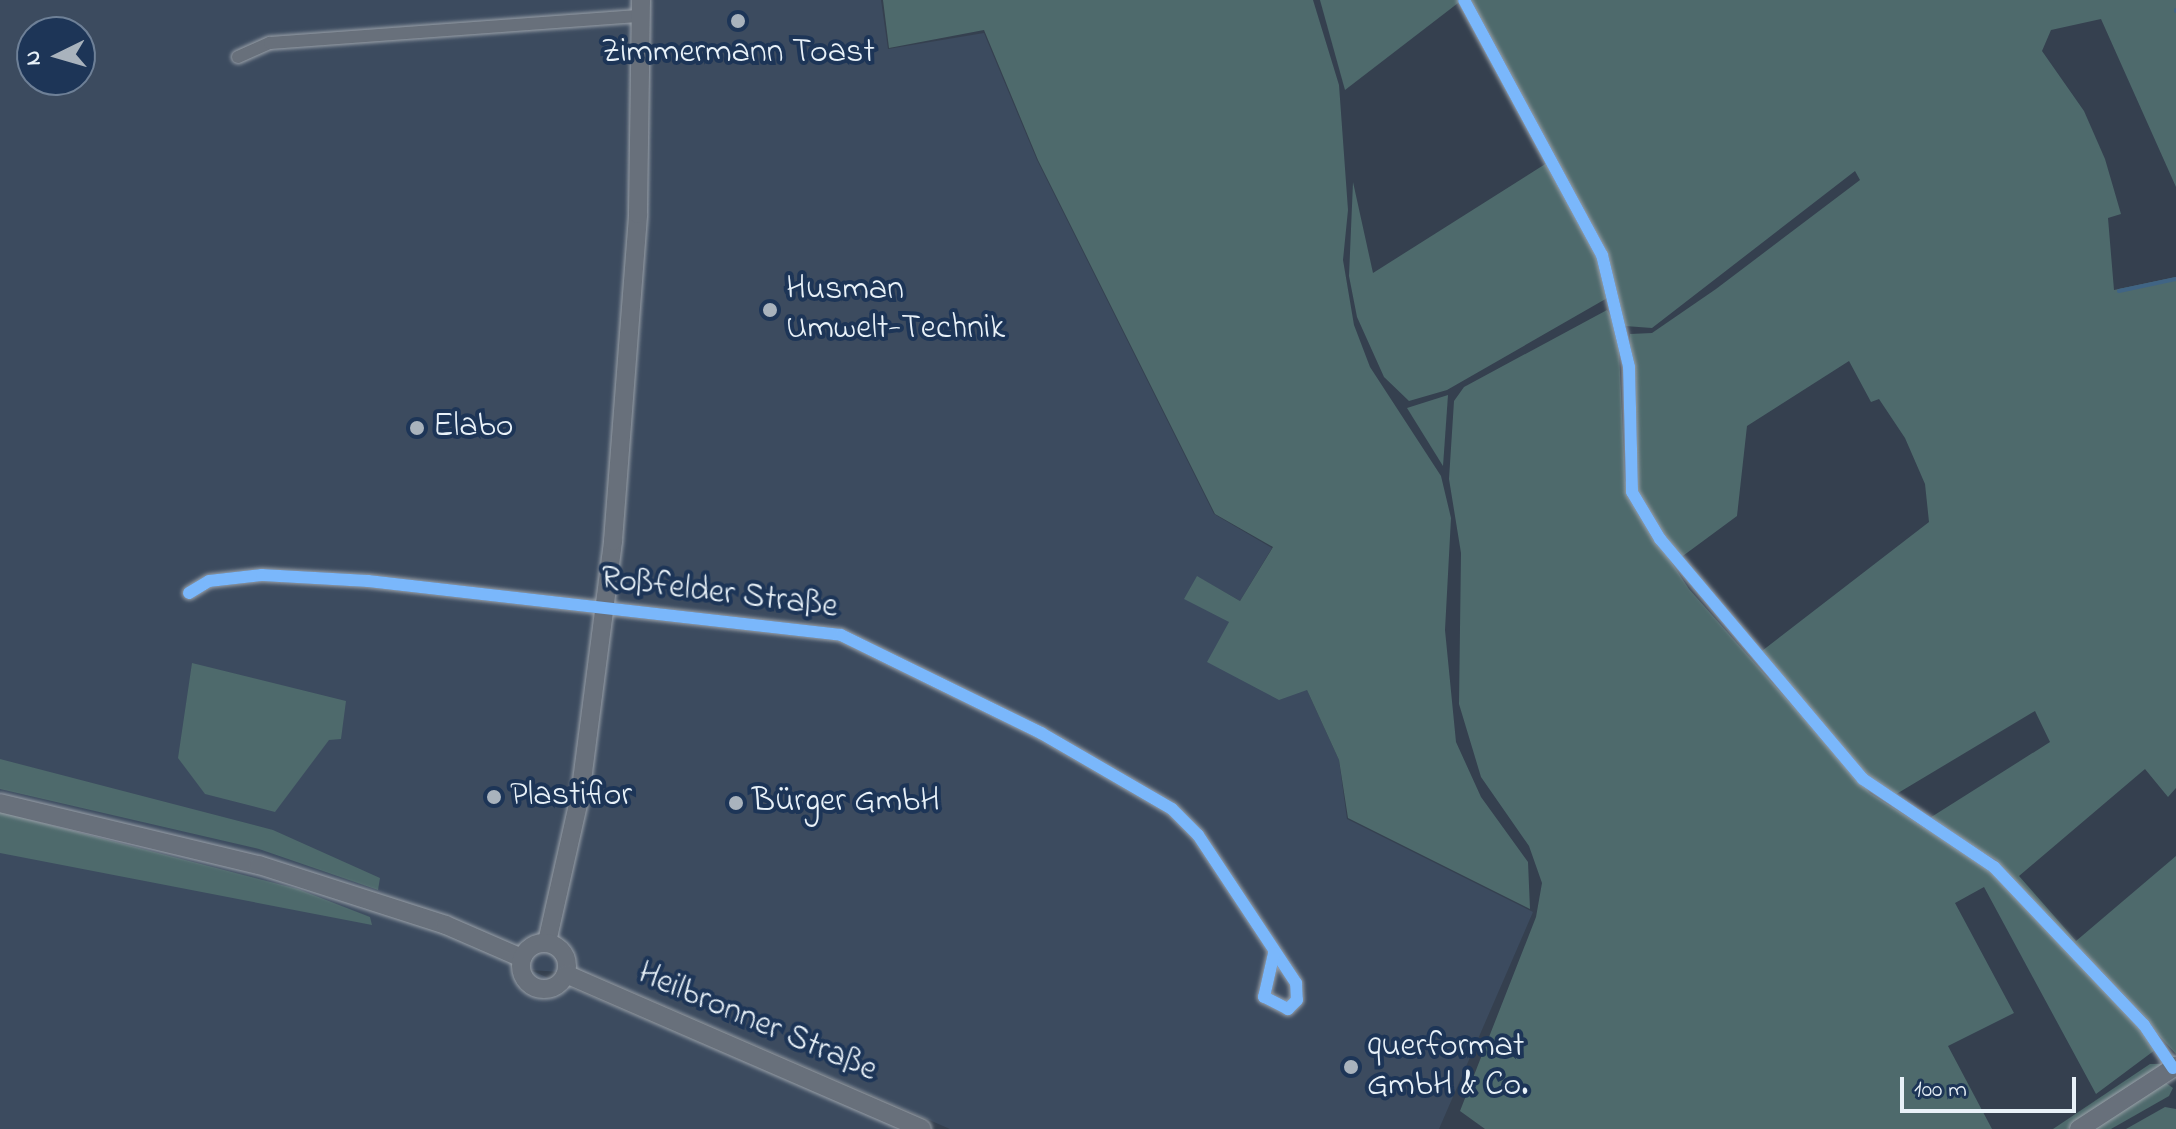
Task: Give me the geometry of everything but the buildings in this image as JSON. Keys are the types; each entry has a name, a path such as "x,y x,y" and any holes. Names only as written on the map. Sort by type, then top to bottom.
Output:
{"main road":[{"name":"Roßfelder Straße","path":"547,942 580,796 606,607 631,329 641,8"},
{"path":"0,803 259,865 446,925 522,958"},
{"path":"547,942 561,950 566,974 541,989 526,980 522,958 547,942"},
{"name":"Heilbronner Straße","path":"566,974 922,1129"},
{"path":"2079,1129 2175,1067"}],"street":[{"path":"1464,0 1602,255 1629,367 1632,492 1660,539 1863,779 1994,867 2144,1025 2175,1067"},
{"name":"Roßfelder Straße","path":"238,57 270,43 641,8"},
{"name":"Roßfelder Straße","path":"189,593 209,581 262,575 606,607 841,635 1041,733 1152,793 1189,824 1274,953"}],"shaded area":[{"path":"0,0 881,0 888,49 984,33 1037,160 1214,514 1272,548 1240,601 1198,577 1229,622 1307,690 1339,760 1347,819 1533,912 1439,1129 950,1129 591,974 530,970 901,1129 0,1129"}],"green space":[{"path":"883,0 1313,0 1339,85 1348,210 1343,260 1354,325 1370,367 1441,476 1451,518 1445,630 1456,742 1481,797 1528,862 1530,909 1348,818 1339,760 1307,690 1279,700 1207,662 1229,622 1184,599 1197,576 1240,601 1273,547 1215,514 1038,160 984,30 889,48"},
{"path":"1320,0 1462,0 1345,90"},
{"path":"1469,0 2176,0 2176,187 2101,19 2051,30 2042,51 2084,111 2105,159 2121,214 2108,218 2114,290 2176,277 2176,788 2168,797 2145,769 2019,876 2076,941 2176,856 2176,1054 1996,860 1925,821 2050,742 2035,711 1888,799 1758,654 1929,522 1925,484 1905,438 1879,399 1871,402 1849,361 1747,426 1737,516 1676,561 1643,508 1633,479 1630,334 1652,333 1716,289 1860,180 1855,171 1652,328 1625,326 1600,244"},
{"path":"1550,161 1596,250 1609,297 1447,390 1409,401 1384,377 1357,317 1349,276 1353,182 1373,273"},
{"path":"1607,310 1618,328 1625,480 1645,522 1689,589 1870,793 1995,872 2151,1039 2155,1050 2096,1094 1984,887 1955,903 2014,1013 1948,1046 1992,1129 1485,1129 1460,1111 1536,917 1542,883 1529,846 1481,777 1459,704 1461,553 1449,479 1454,401 1464,387"},
{"path":"1448,395 1443,466 1407,408"},
{"path":"192,663 346,701 341,739 329,740 275,812 205,794 178,758"},
{"path":"0,759 273,830 380,878 378,890 259,849 0,789"},
{"path":"0,812 298,889 370,917 372,925 0,853"},
{"path":"2150,1064 2163,1064 2068,1129 2053,1129"},
{"path":"2166,1083 2173,1088 2169,1096 2111,1129 2093,1129"},
{"path":"2165,1107 2176,1109 2176,1129 2126,1129"}],"waterway":[{"path":"2119,291 2176,279"}],"cycle path":[{"path":"1464,0 1602,255 1629,367 1632,492 1660,539 1863,779 1994,867 2144,1025 2173,1068"},
{"path":"189,593 209,581 262,575 368,581 841,635 1041,733 1172,809 1198,835 1296,983 1297,1000 1288,1009 1264,997 1274,953"}],"place":[{"name":"Zimmermann Toast","path":"738,21"},
{"name":"Husman Umwelt-Technik","path":"770,310"},
{"name":"Elabo","path":"417,428"},
{"name":"Plastiflor","path":"494,797"},
{"name":"Bürger GmbH","path":"736,803"},
{"name":"querformat GmbH & Co.","path":"1351,1067"}]}
